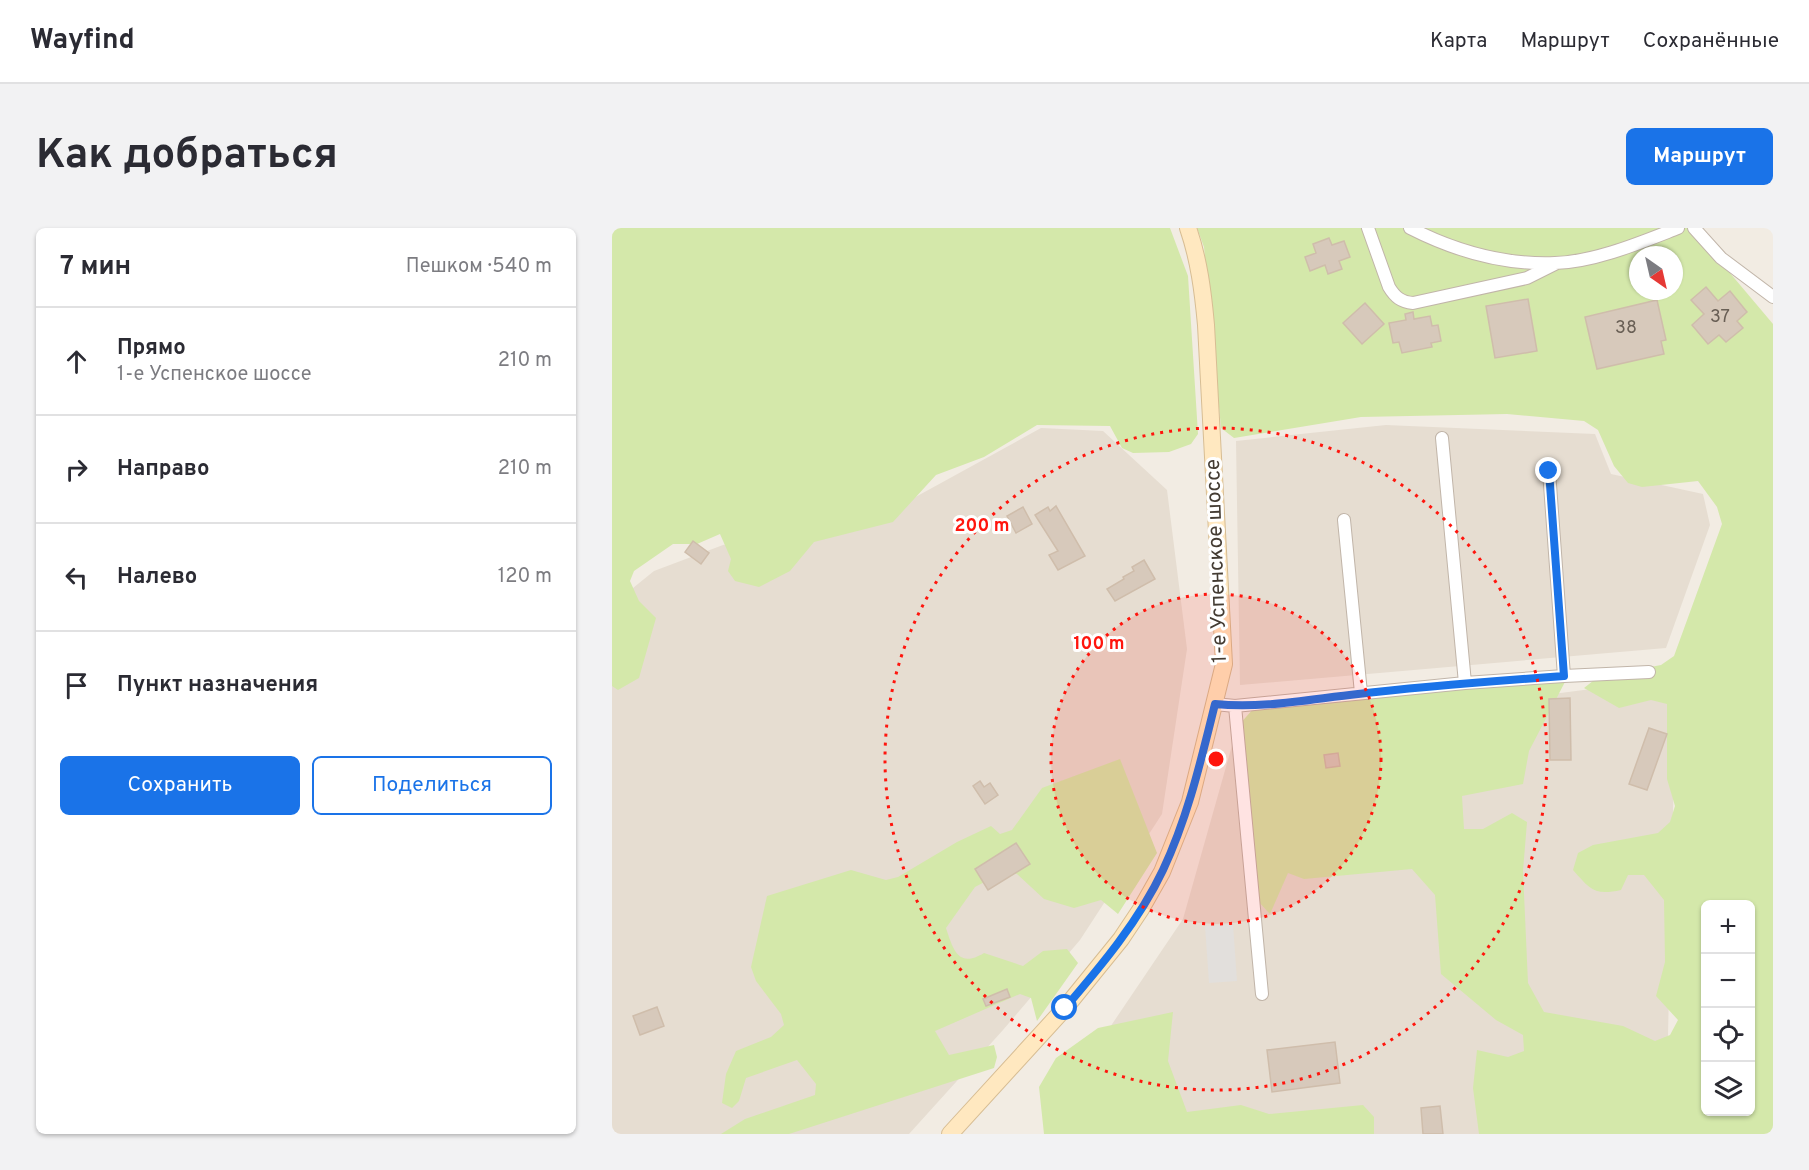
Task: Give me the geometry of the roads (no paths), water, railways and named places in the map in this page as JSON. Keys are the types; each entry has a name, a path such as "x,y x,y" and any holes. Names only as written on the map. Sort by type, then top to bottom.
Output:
{"main road":[{"name":"1-е Успенское шоссе","path":"950,1134 1100,967 1141,909 1162,872 1190,802 1224,664 1206,325 1201,274 1188,228"}],"street":[{"path":"1368,228 1389,287 1404,303 1527,278 1557,264 1599,256 1639,244 1678,228"},
{"path":"1410,228 1440,243 1468,252 1499,259 1557,264"},
{"path":"1694,228 1721,258 1773,297"},
{"path":"1442,438 1465,683"},
{"path":"1549,471 1564,676"},
{"path":"1344,520 1361,693"},
{"path":"1215,704 1235,706 1465,683 1649,672"},
{"path":"1235,706 1262,994"}]}
